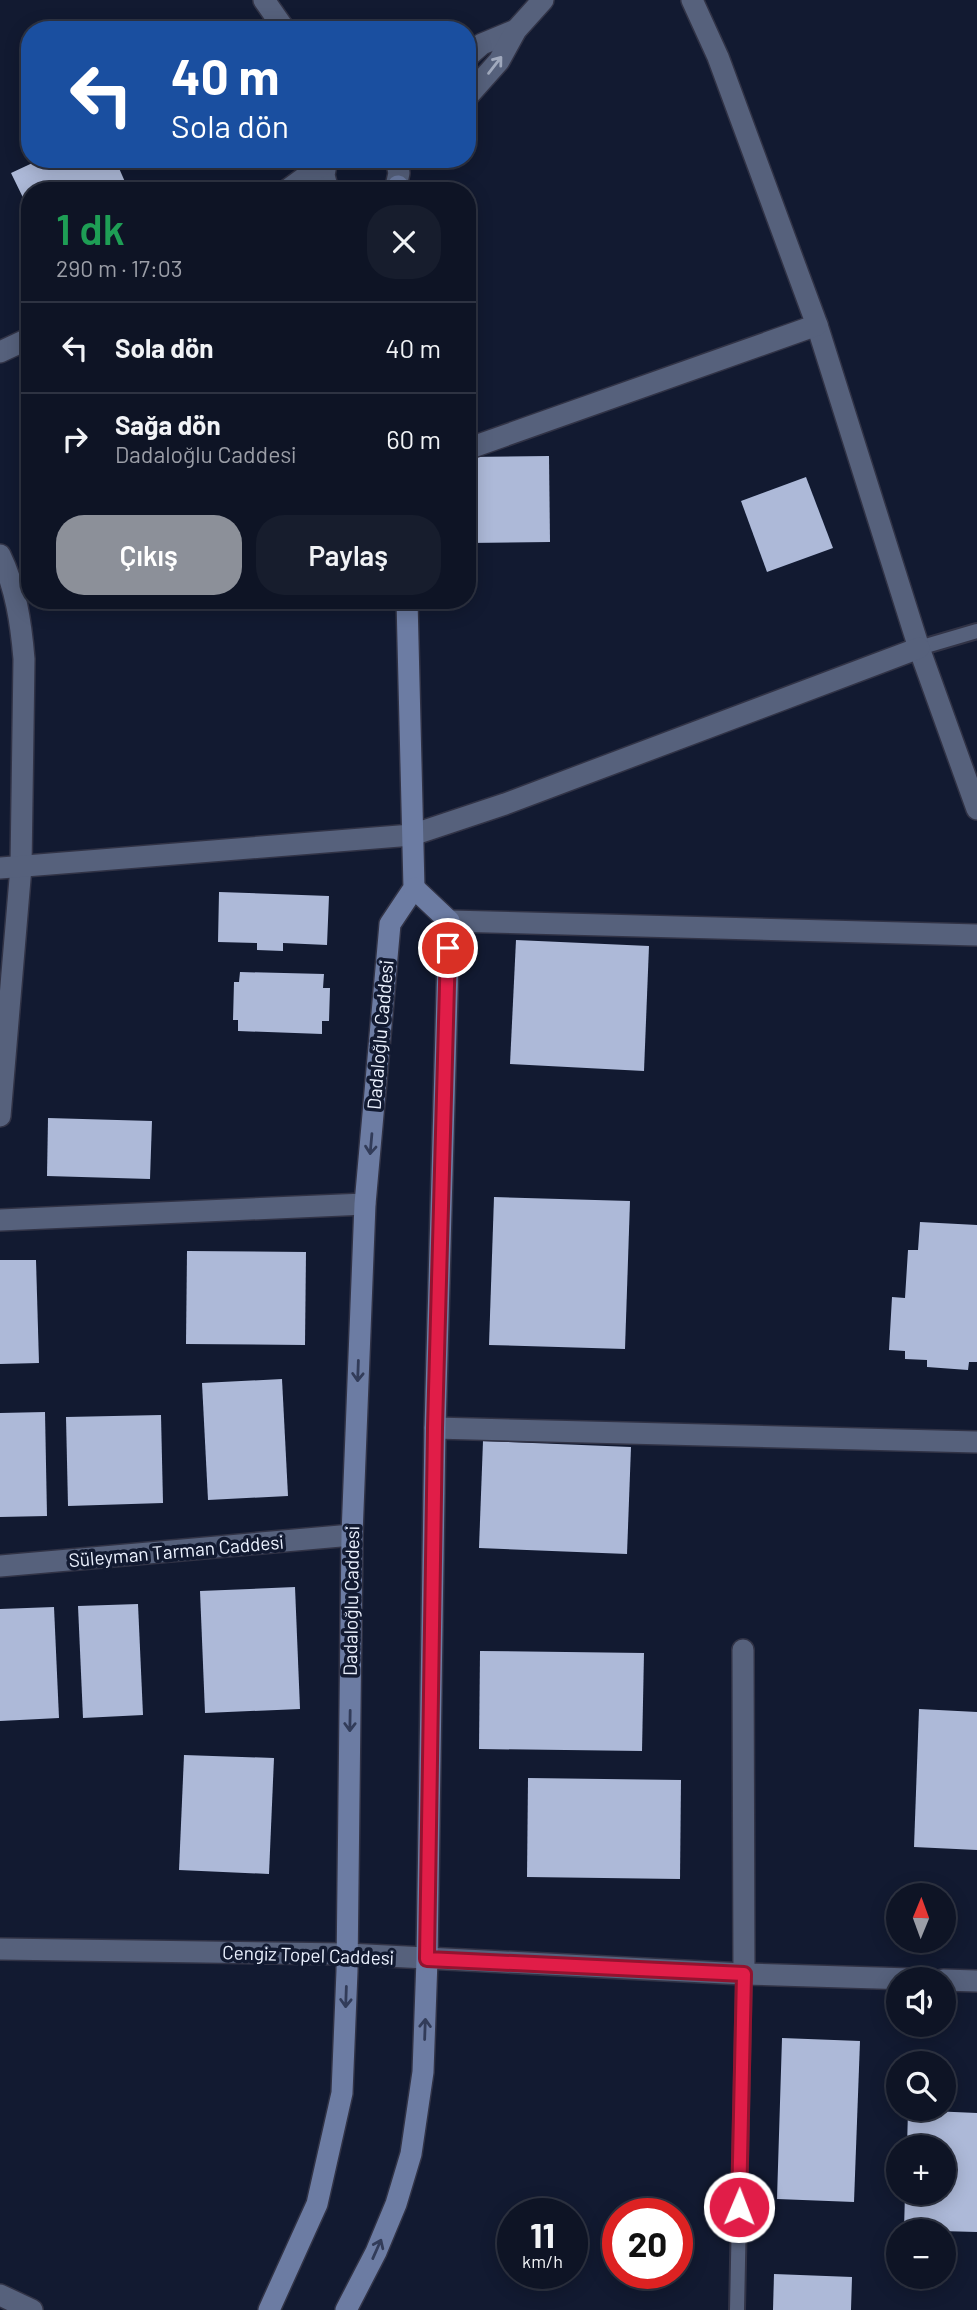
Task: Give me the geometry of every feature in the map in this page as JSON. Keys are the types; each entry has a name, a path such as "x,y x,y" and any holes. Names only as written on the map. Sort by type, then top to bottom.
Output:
{"street":[{"path":"264,0 278,21"},
{"path":"476,87 499,61 516,30 543,0"},
{"path":"692,0 718,57 817,325 919,648 977,809"},
{"path":"476,49 516,30"},
{"path":"298,182 317,168"},
{"path":"476,446 817,325"},
{"path":"0,352 21,342"},
{"path":"0,555 15,596 24,659 10,867 0,1116"},
{"path":"407,609 414,888 449,921 977,934"},
{"path":"10,867 412,835 505,804 919,648"},
{"name":"Dadaloğlu Caddesi","path":"269,2310 317,2204 342,2093 347,1954 352,1535 365,1204 390,923 414,888"},
{"path":"346,2310 396,2204 411,2154 424,2072 435,1428 449,921"},
{"path":"0,1220 365,1204"},
{"path":"435,1428 977,1442"},
{"name":"Süleyman Tarman Caddesi","path":"0,1566 352,1535"},
{"path":"743,1650 744,1974"},
{"name":"Cengiz Topel Caddesi","path":"0,1950 347,1954 744,1974 886,1978"},
{"path":"956,1981 977,1982"},
{"path":"0,2295 32,2310"}],"lane":[{"path":"919,648 977,631"},
{"path":"737,2310 744,1974"}],"building":[{"path":"22,168 119,168 125,182 21,182 21,194 11,173"},
{"path":"549,456 550,542 476,543 476,457"},
{"path":"806,477 833,548 767,572 741,501"},
{"path":"219,892 329,896 327,945 283,943 283,951 257,950 257,943 218,942"},
{"path":"516,940 649,946 644,1071 510,1064"},
{"path":"240,972 324,974 323,988 330,988 329,1021 322,1021 322,1034 238,1031 238,1020 233,1020 234,982 239,982"},
{"path":"48,1118 152,1121 150,1179 47,1176"},
{"path":"494,1197 630,1201 625,1349 489,1345"},
{"path":"920,1222 977,1225 977,1362 969,1362 968,1370 927,1367 927,1360 905,1359 905,1351 889,1350 892,1297 905,1298 908,1250 918,1250"},
{"path":"187,1251 306,1252 305,1345 186,1344"},
{"path":"0,1260 36,1260 39,1363 0,1364"},
{"path":"282,1379 288,1496 208,1500 202,1383"},
{"path":"45,1412 47,1516 0,1517 0,1413"},
{"path":"161,1415 163,1503 68,1506 66,1417"},
{"path":"483,1441 631,1447 627,1554 479,1548"},
{"path":"295,1587 300,1709 205,1713 200,1591"},
{"path":"138,1604 143,1715 83,1718 78,1606"},
{"path":"54,1607 59,1718 0,1721 0,1609"},
{"path":"480,1651 644,1653 642,1751 479,1749"},
{"path":"919,1709 977,1712 977,1850 914,1847"},
{"path":"184,1755 274,1758 269,1874 179,1870"},
{"path":"528,1778 681,1780 680,1879 527,1877"},
{"path":"782,2038 860,2041 854,2202 777,2199"},
{"path":"956,2112 977,2113 977,2232 956,2231 956,2219 904,2219 905,2205 956,2205 956,2135 907,2135 908,2121 956,2121"},
{"path":"774,2274 852,2277 851,2310 773,2310"}],"route":[{"path":"448,948 435,1428 427,1959 744,1974 739,2207"}]}
